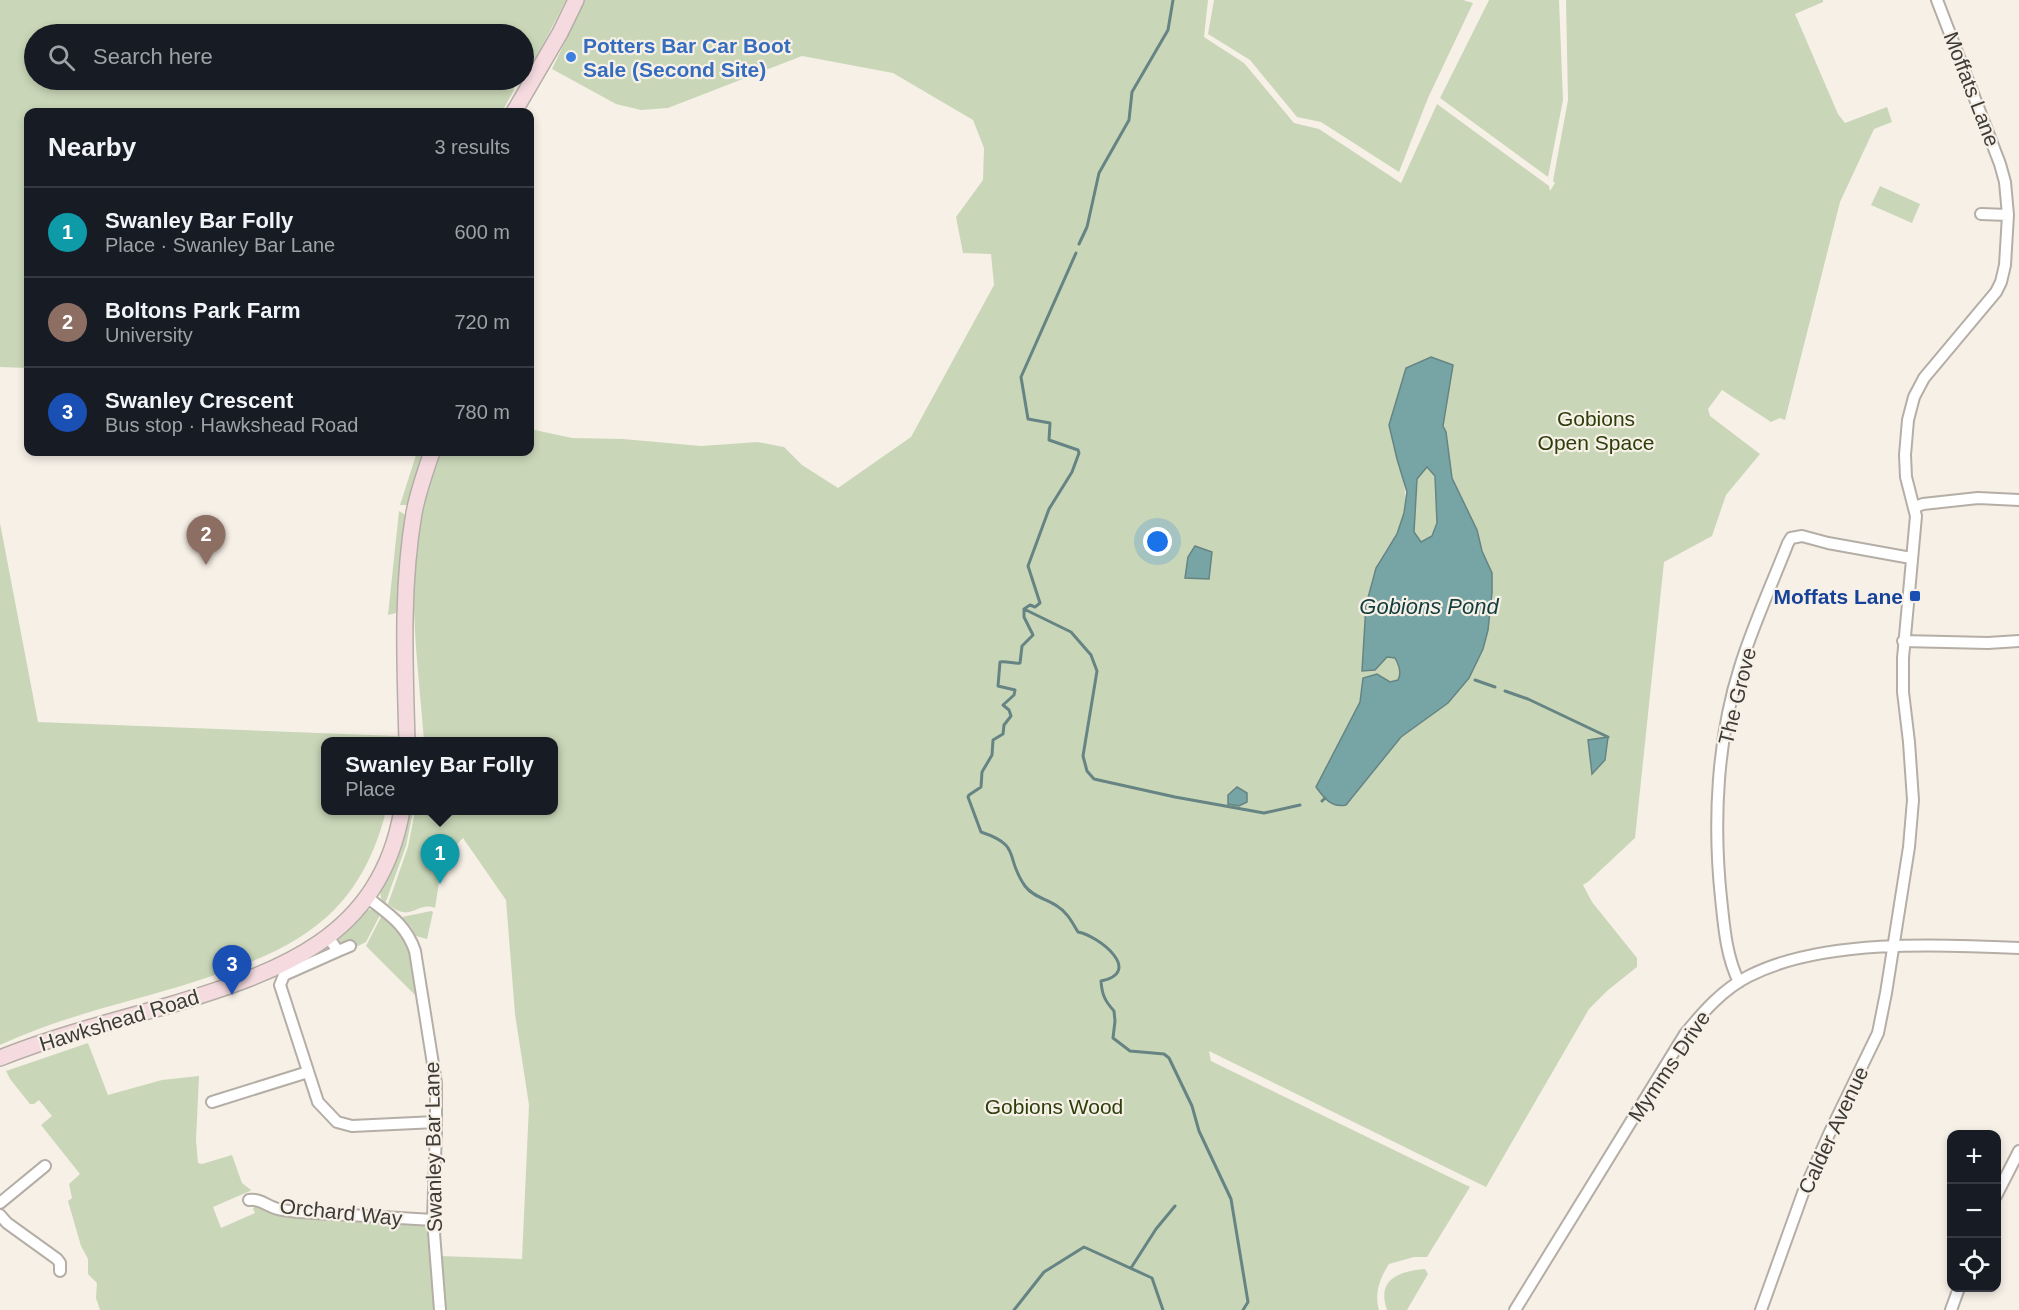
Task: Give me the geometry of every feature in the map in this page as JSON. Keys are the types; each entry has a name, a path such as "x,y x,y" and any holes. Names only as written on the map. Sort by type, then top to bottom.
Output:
{"street":[{"path":"534,78 576,0"},
{"name":"Moffats Lane","path":"1892,947 1909,847 1912,808 1909,742 1903,692 1903,641 1916,516 1906,477 1908,420 1914,397 1931,368 1996,292 2001,282 2005,266 2008,215 2005,182 2000,164 1937,0"},
{"path":"516,108 527,90"},
{"path":"1981,214 2008,215"},
{"path":"407,737 404,618 408,556 420,487 431,456"},
{"path":"1915,507 1923,504 1978,498 2019,500"},
{"name":"The Grove","path":"1739,982 1730,958 1717,852 1722,758 1728,717 1740,665 1788,543 1791,538 1802,536 1911,558"},
{"path":"1903,641 1988,643 2019,641"},
{"name":"Hawkshead Road","path":"0,1058 49,1040 240,983 292,960 328,938 354,914 367,897 390,855 401,815"},
{"name":"Swanley Bar Lane","path":"367,897 398,921 409,935 415,951 435,1066 433,1220 440,1310"},
{"path":"328,938 338,951"},
{"path":"350,946 284,975 280,980 318,1102 338,1122 345,1125 436,1122"},
{"name":"Mymms Drive","path":"1515,1310 1685,1034 1713,1002 1739,982 1773,965 1839,950 1940,946 2019,948"},
{"name":"Calder Avenue","path":"1761,1310 1803,1193 1878,1033 1892,947"},
{"path":"212,1102 308,1071"},
{"path":"2001,1186 2019,1151"},
{"path":"0,1203 45,1166"},
{"name":"Orchard Way","path":"249,1200 258,1200 277,1209 299,1212 433,1220"},
{"path":"0,1215 7,1223 57,1259 61,1265 60,1271"},
{"path":"1951,1310 1957,1292"}],"green space":[{"path":"0,0 566,0 534,62 534,24 24,24 24,90 514,90 504,108 24,108 24,368 0,367"},
{"path":"585,0 1208,0 1204,37 1244,63 1294,123 1319,129 1401,183 1437,104 1549,186 1550,191 1555,183 1553,181 1568,100 1566,0 1823,0 1795,14 1838,114 1845,123 1887,107 1892,122 1874,129 1840,202 1785,420 1780,418 1771,422 1722,390 1708,409 1710,416 1760,454 1726,495 1712,536 1664,562 1635,838 1583,885 1592,902 1637,958 1637,967 1589,1009 1486,1187 1209,1051 1211,1061 1470,1187 1427,1257 1414,1257 1389,1264 1379,1286 1377,1298 1379,1310 444,1310 440,1256 522,1259 529,1105 515,1014 506,900 463,838 450,851 449,871 445,877 440,876 435,908 423,907 403,912 388,904 408,847 414,815 558,815 558,737 424,737 415,627 414,568 422,513 440,456 534,456 534,430 572,438 623,439 701,446 758,442 784,447 802,465 838,488 911,437 994,285 991,254 963,253 956,217 983,180 984,148 973,120 893,73 802,56 668,108 641,110 616,104 552,69","holes":["1443,421 1452,477 1477,530 1482,551 1492,573 1492,593 1488,630 1483,649 1469,678 1448,703 1401,737 1351,800 1316,787 1377,674 1390,682 1398,680 1400,675 1395,658 1387,657 1375,670 1362,670 1365,619 1371,582 1379,562 1400,527 1405,508 1405,489 1397,459"]},
{"path":"1214,0 1463,0 1473,3 1428,98 1399,172 1321,122 1297,117 1250,60 1208,34"},
{"path":"1489,0 1559,0 1563,100 1548,177 1440,98"},
{"path":"1880,186 1920,204 1912,223 1871,205"},
{"path":"416,456 426,456 411,501 407,505 400,505"},
{"path":"1426,467 1435,476 1437,523 1432,536 1421,542 1414,533 1417,479"},
{"path":"399,511 407,519 400,608 396,613 388,615"},
{"path":"0,523 38,722 397,736 321,737 321,815 385,815 373,851 360,876 344,899 318,924 282,948 222,973 67,1019 0,1045"},
{"path":"406,815 412,815 406,846 385,904 380,890"},
{"path":"373,909 381,913 366,942 356,947 353,941 343,945 339,944 338,937 364,911"},
{"path":"433,912 427,939 416,936 402,917"},
{"path":"382,915 405,942 418,994 415,995 366,946"},
{"path":"88,1043 108,1095 162,1080 199,1076 196,1140 198,1163 202,1164 232,1155 242,1183 251,1190 213,1207 221,1228 255,1213 253,1209 255,1205 429,1226 437,1310 100,1310 96,1298 97,1283 88,1274 88,1259 81,1246 68,1201 72,1198 69,1184 80,1174 41,1125 52,1116 39,1100 30,1104 6,1071"},
{"path":"1425,1269 1428,1274 1407,1310 1387,1310 1384,1299 1385,1291 1392,1279 1407,1272"}],"water":[{"name":"Gobions Pond","path":"1431,357 1453,365 1443,426 1446,432 1452,478 1477,530 1482,551 1492,573 1488,630 1483,649 1469,678 1448,703 1401,737 1346,805 1341,806 1332,804 1316,787 1360,702 1363,678 1377,674 1390,682 1398,680 1400,675 1395,658 1387,657 1375,670 1362,671 1366,605 1376,568 1397,534 1404,513 1407,492 1389,425 1406,368","holes":["1427,467 1435,476 1437,523 1432,536 1421,542 1414,532 1417,479"]},
{"path":"1195,546 1212,552 1209,579 1185,578 1188,557"},
{"path":"1608,737 1605,760 1592,774 1588,740"},
{"path":"1237,787 1247,793 1247,802 1239,806 1228,804 1228,795"}],"waterway":[{"path":"1079,244 1087,227 1099,173 1129,120 1132,92 1168,30 1173,0"},
{"path":"1076,253 1021,377 1028,419 1050,423 1049,440 1078,450 1079,453 1072,472 1049,509 1028,566 1040,603 1035,607 1030,605 1024,609 1024,617 1033,635 1022,646 1020,663 1000,662 998,686 1015,690 1014,695 1003,705 1009,710 1011,716 1004,725 1003,734 993,740 992,755 982,772 981,787 968,797 981,832 1003,842 1008,848 1019,876 1028,890 1061,908 1078,932 1096,940 1114,955 1118,963 1118,970 1113,976 1101,981 1104,998 1114,1011 1113,1038 1130,1051 1164,1054 1169,1058 1192,1106 1199,1131 1231,1199 1248,1302 1243,1310"},
{"path":"1024,609 1071,632 1091,655 1097,671 1083,756 1087,771 1094,779 1264,813 1300,805"},
{"path":"1475,680 1495,687"},
{"path":"1505,691 1528,699 1608,737"},
{"path":"1322,801 1325,798"},
{"path":"1131,1268 1156,1229 1175,1206"},
{"path":"1014,1310 1044,1272 1084,1247 1152,1278 1163,1310"}],"place":[{"name":"Potters Bar Car Boot Sale (Second Site)","path":"571,57"},
{"name":"Boltons Park Farm","path":"206,565"},
{"name":"Moffats Lane","path":"1915,596"},
{"name":"Swanley Bar Folly","path":"440,884"},
{"name":"Swanley Crescent","path":"232,995"}],"park label":[{"name":"Gobions Open Space","path":"1596,430"},
{"name":"Gobions Wood","path":"1054,1106"}]}
